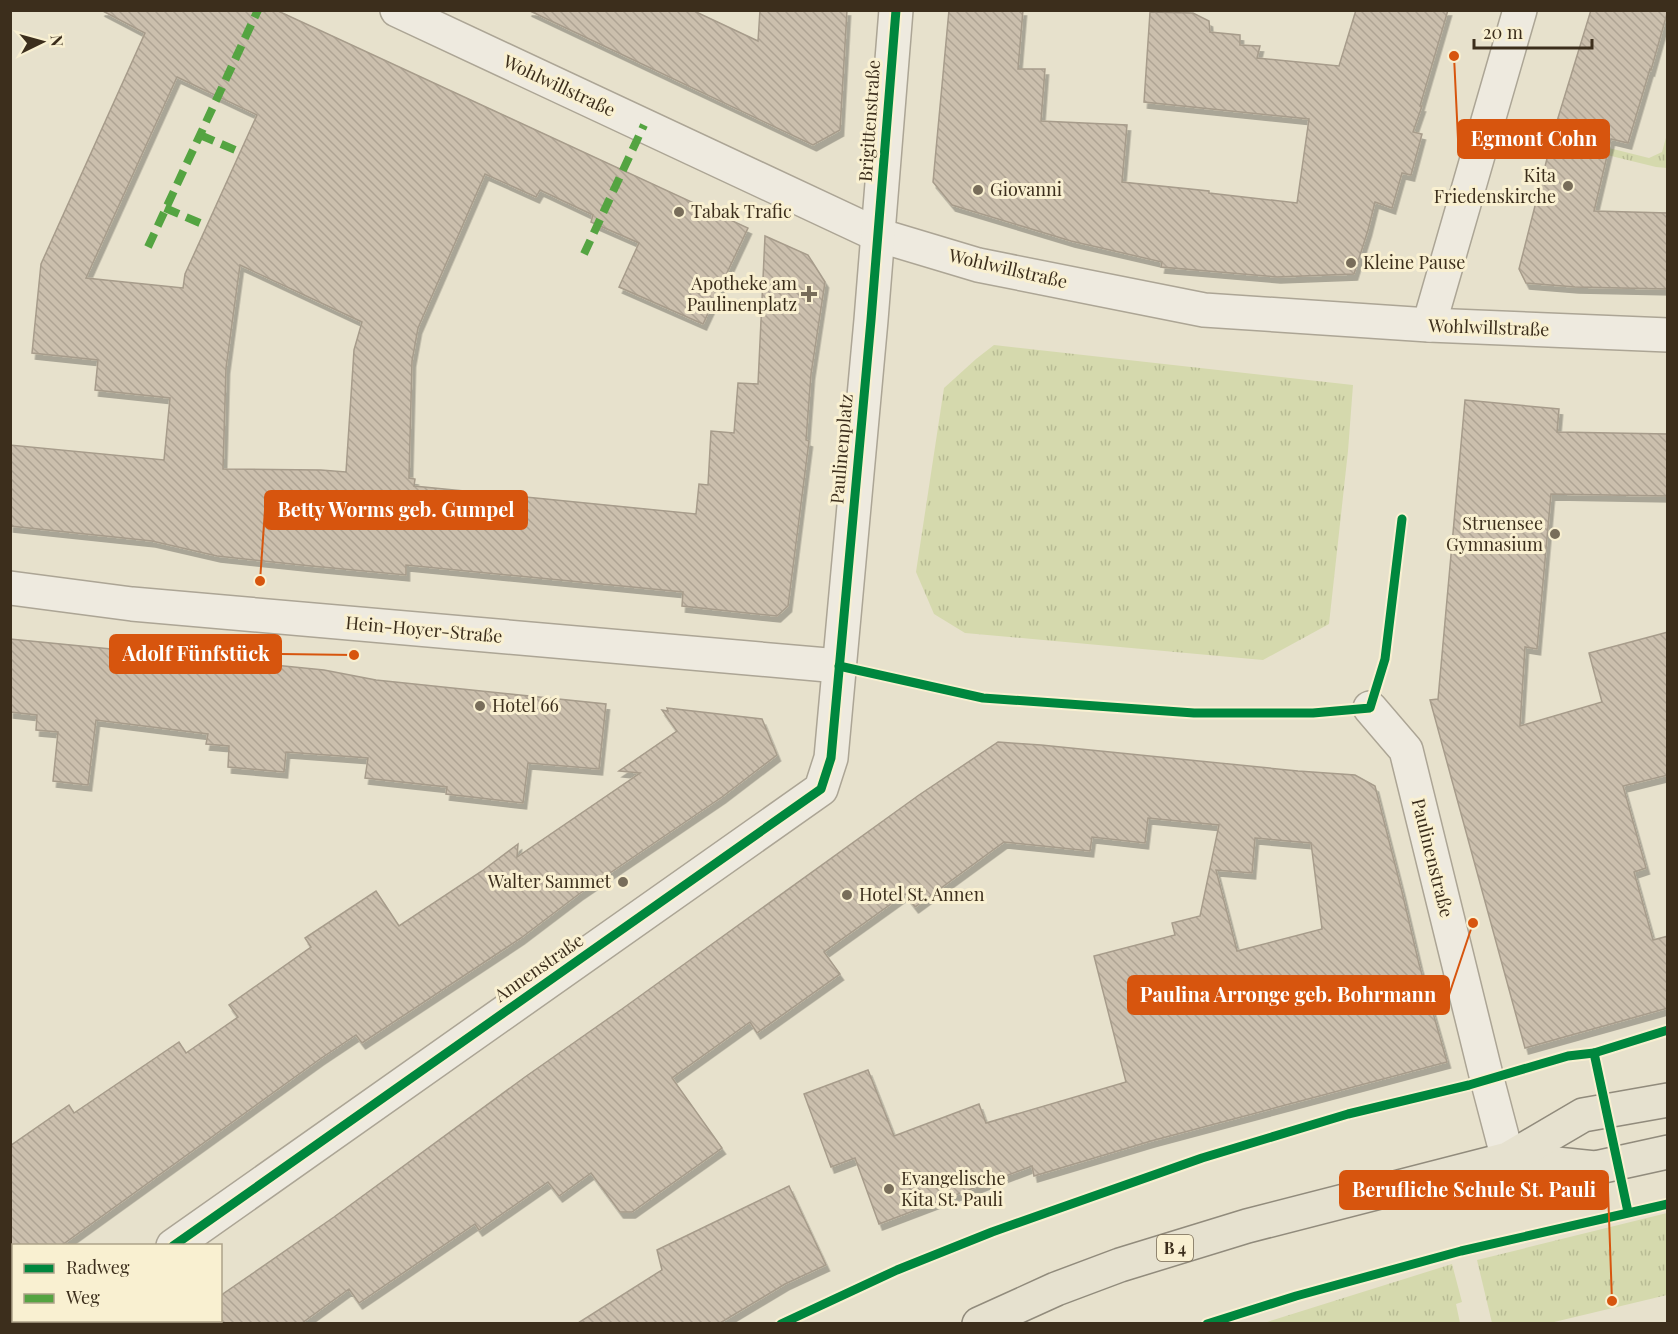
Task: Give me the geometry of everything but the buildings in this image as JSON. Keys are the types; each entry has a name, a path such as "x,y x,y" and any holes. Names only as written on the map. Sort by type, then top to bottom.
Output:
{"main road":[{"name":"B 4","path":"979,1323 1056,1289 1120,1265 1246,1226 1508,1159 1583,1115 1668,1100"},
{"name":"B 4","path":"1508,1159 1595,1167 1668,1152"}],"street":[{"name":"Wohlwillstraße","path":"397,10 878,235 978,265 1204,310 1429,326 1668,335"},
{"name":"Brigittenstraße","path":"878,235 896,10"},
{"path":"1429,326 1520,10"},
{"name":"Paulinenplatz","path":"839,666 878,235"},
{"name":"Hein-Hoyer-Straße","path":"10,588 132,604 839,666"},
{"name":"Annenstraße","path":"174,1244 821,789 831,758 839,666"},
{"name":"Paulinenstraße","path":"1370,708 1406,750 1508,1159"}],"green space":[{"path":"1667,134 1667,168 1607,155 1609,148 1649,158 1662,152"},
{"path":"994,345 1353,385 1329,624 1263,660 965,633 934,614 916,572 944,388"},
{"path":"1667,1213 1667,1295 1550,1323 1492,1323 1477,1260"},
{"path":"1452,1264 1462,1302 1456,1304 1460,1323 1264,1323"}],"marked path":[{"path":"148,247 258,10"},
{"path":"584,254 644,125"},
{"path":"200,135 240,152"},
{"path":"165,208 207,226"}],"cycle path":[{"path":"176,1244 821,789 831,758 871,320 896,10"},
{"path":"839,666 983,698 1194,713 1313,713 1370,708 1385,659 1402,519"},
{"path":"781,1324 897,1270 992,1232 1202,1158 1348,1114 1469,1085 1568,1056 1594,1053 1668,1030"},
{"path":"1594,1053 1628,1212"},
{"path":"1207,1324 1296,1296 1461,1251 1668,1204"}],"place":[{"name":"Egmont Cohn","path":"1454,56"},
{"name":"Kita Friedenskirche","path":"1568,186"},
{"name":"Giovanni","path":"978,190"},
{"name":"Tabak Trafic","path":"679,212"},
{"name":"Kleine Pause","path":"1351,263"},
{"name":"Apotheke am Paulinenplatz","path":"809,294"},
{"name":"Struensee Gymnasium","path":"1555,534"},
{"name":"Betty Worms geb. Gumpel","path":"260,581"},
{"name":"Adolf Fünfstück","path":"354,655"},
{"name":"Hotel 66","path":"480,706"},
{"name":"Walter Sammet","path":"623,882"},
{"name":"Hotel St. Annen","path":"847,895"},
{"name":"Paulina Arronge geb. Bohrmann","path":"1473,923"},
{"name":"Evangelische Kita St. Pauli","path":"889,1189"},
{"name":"Berufliche Schule St. Pauli","path":"1612,1301"}]}
